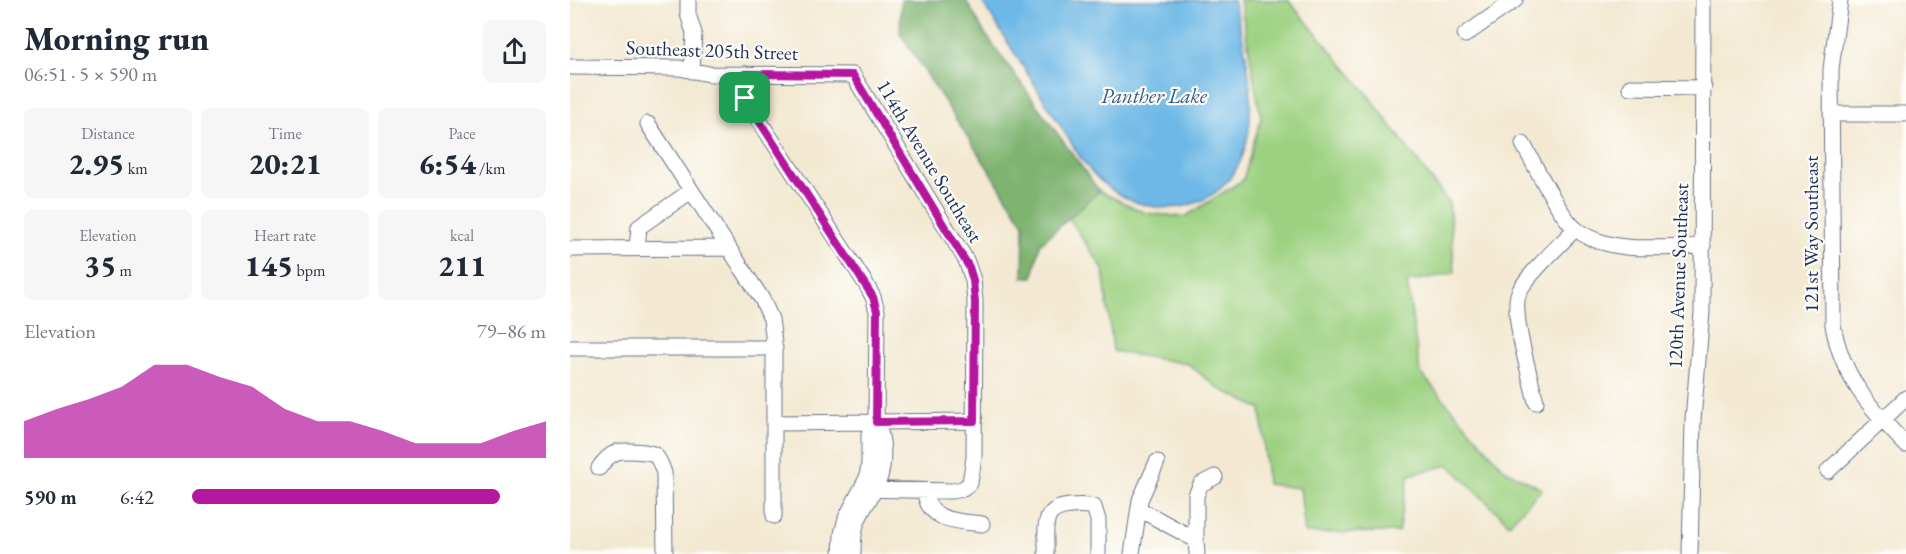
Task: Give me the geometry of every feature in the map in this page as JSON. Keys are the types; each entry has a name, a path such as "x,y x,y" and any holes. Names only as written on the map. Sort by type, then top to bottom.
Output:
{"street":[{"path":"688,0 688,14 694,33 692,71"},
{"path":"1465,35 1515,0"},
{"name":"120th Avenue Southeast","path":"1690,554 1693,420 1701,338 1703,0"},
{"name":"121st Way Southeast","path":"1840,0 1832,69 1831,114 1833,325 1837,348 1851,381 1882,420 1906,445"},
{"name":"Southeast 205th Street","path":"570,67 679,68 709,74 853,75"},
{"path":"745,74 747,102 873,297 877,311 876,422 881,432 882,460 879,479 844,522 841,554"},
{"name":"114th Avenue Southeast","path":"853,75 969,267 973,280 975,302 974,470 969,484 958,490 925,490"},
{"path":"1630,87 1704,88"},
{"path":"1831,114 1902,114"},
{"path":"648,124 766,306 775,348 774,516"},
{"path":"1523,144 1564,215 1575,229 1591,238 1620,246 1637,248 1702,246"},
{"path":"638,248 639,227 691,191"},
{"path":"1536,402 1517,320 1517,298 1523,284 1575,229"},
{"path":"570,249 729,248"},
{"path":"570,348 775,348"},
{"path":"1828,471 1906,398"},
{"path":"775,423 974,421"},
{"path":"599,468 605,460 618,452 649,452 655,455 663,473 665,554"},
{"path":"1132,554 1140,500 1156,462"},
{"path":"1196,547 1196,495 1202,484 1215,477"},
{"path":"868,490 925,490 929,507 942,518 982,524"},
{"path":"853,554 857,522 868,490"},
{"path":"1046,554 1047,520 1052,510 1059,507 1084,505 1094,507 1098,520 1098,554"},
{"path":"1139,509 1196,547"}],"green space":[{"path":"901,0 966,0 984,32 1099,191 1040,244 1033,277 1023,277 1024,224 900,33"},
{"path":"1240,0 1288,0 1366,92 1449,203 1455,273 1407,282 1420,372 1504,469 1542,489 1509,524 1449,465 1409,475 1398,532 1305,533 1300,488 1267,484 1261,409 1218,388 1188,364 1113,351 1103,269 1069,218 1099,191 1145,213 1185,217 1243,180 1261,118"}],"water":[{"name":"Panther Lake","path":"981,0 1233,0 1242,33 1251,105 1247,140 1240,162 1228,180 1213,194 1196,203 1177,207 1156,207 1135,202 1110,189 1082,160"}],"route":[{"path":"745,74 853,75 969,267 975,302 974,421 876,422 877,311 873,297 745,98 745,74"}]}
